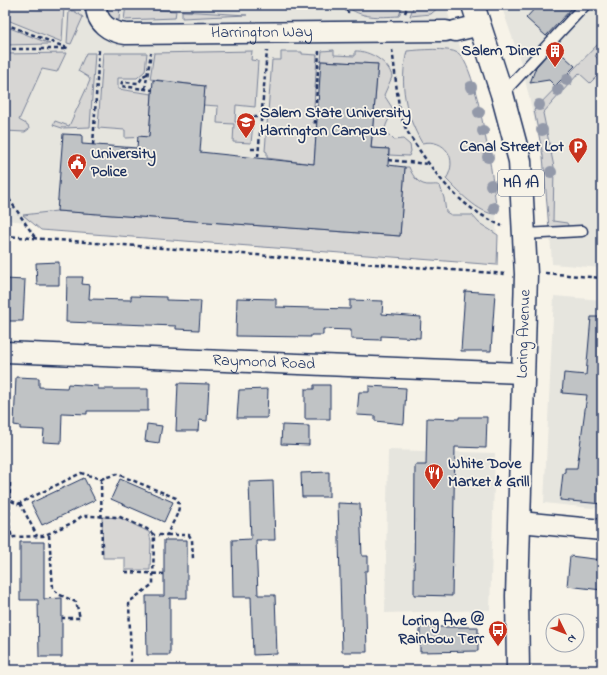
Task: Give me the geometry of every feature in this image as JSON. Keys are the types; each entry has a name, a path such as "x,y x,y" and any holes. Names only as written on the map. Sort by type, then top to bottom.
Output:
{"highway":[{"name":"Loring Avenue","path":"476,15 502,94 520,162 526,274 522,372 520,522 517,596 518,670"}],"street":[{"name":"Harrington Way","path":"96,5 98,19 104,26 112,32 126,34 450,31 476,15"},
{"name":"Raymond Road","path":"5,352 522,372"},
{"path":"520,522 602,530"}],"lane":[{"path":"502,94 585,5"},
{"path":"524,234 582,231"}],"path":[{"path":"5,24 70,49 5,49"},
{"path":"392,45 402,121 413,141 442,182 464,204 483,217 502,226"},
{"path":"317,122 315,122 320,46"},
{"path":"258,157 268,47"},
{"path":"145,89 151,48"},
{"path":"93,145 99,49"},
{"path":"147,74 143,76 139,83 121,83 121,86 153,90"},
{"path":"253,117 261,117"},
{"path":"251,150 258,149"},
{"path":"388,160 429,164"},
{"path":"5,192 36,239"},
{"path":"5,236 493,273 549,273 602,278"},
{"path":"5,498 18,504 81,473 101,479 117,474 176,498 179,502 180,508 167,535"},
{"path":"101,479 102,556"},
{"path":"10,483 9,525 12,538 48,534 82,516 120,517 146,529 154,535 189,535 192,540 193,559"},
{"path":"20,503 36,536"},
{"path":"48,534 53,588 58,594 76,602 80,618 62,618"},
{"path":"131,662 129,602 153,584 154,535"},
{"path":"125,572 164,574"}],"shaded area":[{"name":"Salem State University Harrington Campus","path":"5,5 445,5 469,72 489,147 496,205 497,265 5,220"},
{"path":"9,5 64,5 62,42 5,19 5,9"},
{"path":"106,5 120,5 119,20 109,16"},
{"path":"126,5 144,5 144,9 176,11 175,18 124,20"},
{"path":"345,5 403,5 399,16 384,17 357,13"},
{"path":"414,5 441,5 431,14 410,16"},
{"path":"501,5 602,5 602,268 552,264 548,204 541,147 521,63"},
{"path":"69,11 74,11 83,17 71,44 67,43"},
{"path":"182,11 247,15 182,18"},
{"path":"5,26 50,44 5,45"},
{"path":"602,40 602,48 595,56 602,63 602,71 590,83 579,73 543,113 554,167 553,221 567,223 568,225 567,228 549,229 543,156 534,110"},
{"path":"433,49 448,50 458,53 465,62 472,79 483,124 488,149 496,214 490,213 476,206 446,179 450,172 451,164 448,152 443,147 430,142 422,143 411,121 405,98 404,75 407,51"},
{"path":"334,50 334,55 355,56 355,51 361,51 378,58 387,67 392,77 384,95 393,109 385,131 394,140 403,139 410,145 411,151 409,156 389,155 389,149 371,148 378,64 321,61 322,51"},
{"path":"252,51 251,60 258,61 255,107 236,105 235,122 253,124 251,143 233,142 234,124 217,123 218,106 203,105 204,86 150,79 154,53"},
{"path":"281,52 302,52 302,54 317,55 313,123 317,124 314,164 267,158 267,152 265,151 272,60 281,60"},
{"path":"66,53 57,72 42,69 19,120 28,125 29,129 25,132 5,131 5,54"},
{"path":"86,53 95,53 90,127 62,128 53,125 55,121 69,126 88,85 90,80 88,77 78,71"},
{"path":"103,53 147,53 145,71 137,78 118,78 118,89 152,94 149,137 125,138 125,130 98,128"},
{"path":"405,167 409,167 412,174 423,184 440,186 446,212 451,215 472,215 479,223 498,235 497,265 41,230 23,215 57,211 400,236"},
{"path":"554,296 602,300 602,509 544,503"},
{"path":"388,450 495,453 490,610 385,613"},
{"path":"102,517 120,518 149,532 151,541 150,570 125,570 125,558 103,558"}],"building":[{"path":"538,5 575,5 546,36 526,18"},
{"name":"Salem Diner","path":"554,47 575,66 555,86 549,80 530,83 536,67"},
{"path":"321,61 378,64 371,148 389,149 388,165 405,167 400,236 57,211 63,134 82,135 82,144 137,148 138,136 149,137 153,80 205,86 200,152 314,164"},
{"path":"59,262 59,285 37,285 36,263"},
{"path":"67,277 83,277 82,284 90,285 89,299 131,300 131,296 166,297 166,300 201,301 199,330 176,329 176,326 66,322"},
{"path":"5,279 25,280 23,321 5,321"},
{"path":"465,291 495,293 491,351 461,351"},
{"path":"237,298 276,299 276,307 350,309 350,300 383,301 382,314 421,317 420,338 381,336 381,340 351,339 351,330 323,329 323,335 311,335 311,337 236,336"},
{"path":"591,317 602,317 602,504 560,500 563,473 565,472 565,468 577,468 587,395 562,393 564,373 586,375"},
{"path":"16,377 39,378 39,387 67,388 68,384 98,386 98,389 148,389 148,411 87,411 87,414 62,413 61,443 43,442 44,430 20,429 20,426 14,425"},
{"path":"178,383 209,384 207,421 199,420 198,431 176,431"},
{"path":"314,385 330,385 330,419 305,419 305,389 314,389"},
{"path":"369,386 406,388 404,424 375,421 375,416 357,415 359,392 369,392"},
{"path":"268,389 267,418 237,418 239,390"},
{"path":"459,417 487,417 486,448 455,447 452,596 414,595 415,465 426,465 427,418 459,419"},
{"path":"147,424 162,426 159,443 145,441"},
{"path":"282,425 309,426 309,445 281,444"},
{"path":"329,472 329,497 302,497 301,473"},
{"path":"84,478 95,500 42,525 31,503"},
{"path":"120,479 173,502 164,522 111,499"},
{"path":"273,481 275,540 256,540 258,595 275,595 277,654 253,655 251,597 233,597 232,540 251,539 249,482"},
{"path":"338,503 360,504 362,556 368,556 368,571 365,571 367,652 342,652"},
{"path":"164,540 187,540 187,598 170,598 170,655 147,655 146,596 164,596"},
{"path":"20,542 44,542 44,599 62,598 62,657 39,657 38,600 20,600"},
{"path":"570,556 602,560 602,590 567,586"},
{"path":"420,627 478,627 478,651 420,652"}],"place":[{"name":"Salem Diner","path":"555,68"},
{"name":"Salem State University Harrington Campus","path":"246,139"},
{"name":"Canal Street Lot","path":"578,164"},
{"name":"University Police","path":"77,180"},
{"name":"White Dove Market & Grill","path":"434,490"},
{"name":"Loring Ave @ Rainbow Terr","path":"498,647"}]}
